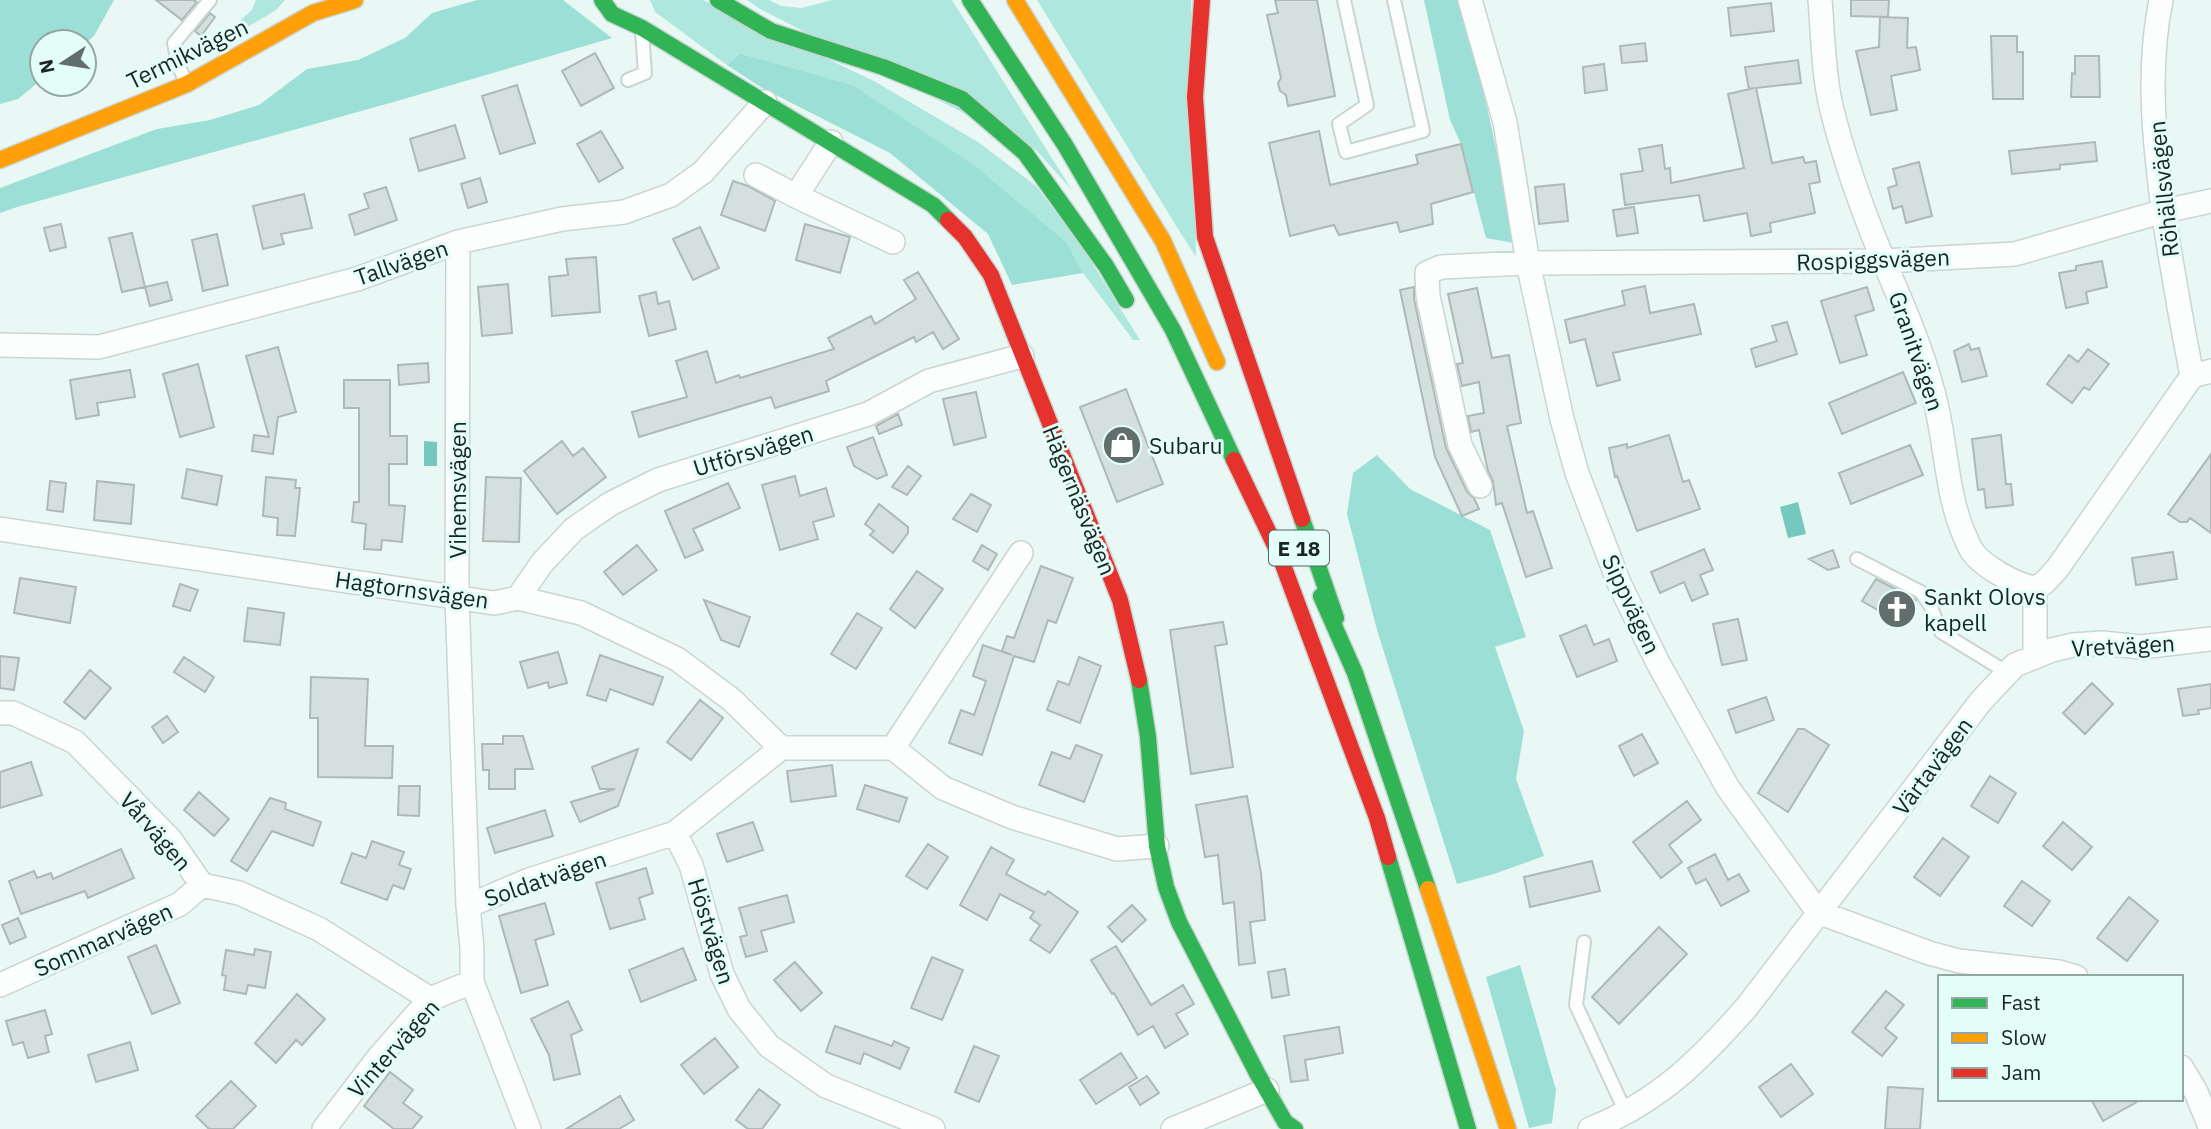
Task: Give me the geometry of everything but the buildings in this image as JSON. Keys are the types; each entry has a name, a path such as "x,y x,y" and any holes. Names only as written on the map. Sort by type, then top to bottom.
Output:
{"main road":[{"path":"311,6 355,0"},
{"name":"Hägernäsvägen","path":"602,0 612,14 642,28 933,205 965,237 991,275 1120,600 1146,724 1157,846 1166,887 1179,922 1267,1090 1285,1122 1295,1129"},
{"path":"718,0 771,31 883,67 962,99 1025,153 1106,265 1134,313"},
{"name":"E 18","path":"971,0 1065,145 1173,330 1279,554 1377,818 1468,1129"},
{"path":"1015,0 1163,241 1225,381"},
{"path":"1202,0 1195,97 1205,237 1355,673"},
{"name":"Termikvägen","path":"0,160 187,84 311,6"},
{"path":"633,9 642,28"},
{"path":"1233,494 1279,554"},
{"name":"E 18","path":"1282,508 1355,673 1508,1129"}],"street":[{"name":"Sippvägen","path":"1470,0 1505,122 1528,263 1562,419 1577,473 1619,583 1658,663 1728,788 1818,912"},
{"name":"Granitvägen","path":"1820,0 1830,104 1846,160 1884,261 1909,317 1933,391 1941,425 1950,493 1967,543 1973,553 1993,569 2022,586 2035,588"},
{"name":"Röhällsvägen","path":"2161,0 2154,52 2155,142 2178,306 2202,373"},
{"name":"Tallvägen","path":"0,345 99,347 357,279 458,242 562,219 624,212 671,195 703,172 765,102"},
{"path":"796,196 831,142"},
{"path":"756,176 893,242"},
{"name":"Rospiggsvägen","path":"1480,486 1460,445 1428,296 1427,273 1441,267 1528,263 1884,261 2015,254 2164,211 2211,201"},
{"name":"Vihemsvägen","path":"458,242 457,597 468,906"},
{"name":"Utförsvägen","path":"518,598 542,563 574,529 610,504 658,480 868,414 929,381 1021,356"},
{"path":"2035,657 2035,588 2057,569 2202,373"},
{"name":"Hagtornsvägen","path":"0,529 494,603 518,598 581,613 677,659 732,699 781,748"},
{"path":"893,748 1021,553"},
{"name":"Vretvägen","path":"2035,657 2073,645 2102,643 2141,647 2211,639"},
{"name":"Värtavägen","path":"1590,1129 1644,1103 1682,1075 1716,1042 1746,1008 1818,912 1883,832 1981,701 2015,665 2035,657"},
{"name":"Vårvägen","path":"0,713 13,713 75,742 170,839 202,885 239,893 318,929 430,999"},
{"path":"781,748 893,748 943,788 1012,817 1117,849 1157,846"},
{"name":"Soldatvägen","path":"529,1129 472,982 468,906 529,880 675,833 781,748"},
{"name":"Höstvägen","path":"675,833 691,865 722,974 738,1009 769,1046 826,1086 933,1129"},
{"name":"Sommarvägen","path":"0,985 180,904 202,885"},
{"path":"1818,912 1929,953 1959,961 2069,975"},
{"name":"Vintervägen","path":"324,1129 379,1057 430,999 472,982"},
{"path":"2183,1070 2196,1093 2210,1129"},
{"path":"1173,1129 1267,1090"}],"lane":[{"path":"187,84 178,64 174,43 210,0"},
{"path":"1344,0 1367,105 1339,124 1346,152 1423,131 1394,0"},
{"path":"628,80 645,73 642,28"},
{"path":"1857,559 1921,592 1930,605 1941,632 2008,673"},
{"path":"1584,942 1576,1005 1626,1113"}],"green space":[{"path":"256,0 285,0 276,10 200,56 252,10"},
{"path":"650,0 703,0 874,81 978,142 1036,186 1082,247 1140,340 1133,340 1083,273 1067,243 727,65 655,12"},
{"path":"747,0 769,0 781,6 802,8 832,0 952,0 1072,190 1036,150"},
{"path":"1037,0 1191,0 1196,257 1180,232"}],"shaded area":[{"path":"0,0 114,0 98,29 28,28 28,91 18,99 0,104"},
{"path":"477,0 563,0 612,38 0,213 0,188 157,129 210,120 259,105 307,69 358,60 405,38 432,13"},
{"path":"1424,0 1458,0 1483,90 1514,243 1486,238 1461,144 1450,120"},
{"path":"740,54 852,85 974,165 1067,243 1083,273 1012,285 988,234 890,153 762,88 727,65"},
{"path":"424,441 437,442 437,466 424,466"},
{"path":"1377,455 1410,489 1490,530 1526,637 1495,647 1524,731 1516,779 1544,856 1457,884 1377,630 1347,514 1353,473"},
{"path":"1798,502 1806,534 1788,538 1780,507"},
{"path":"1520,965 1556,1090 1552,1123 1529,1128 1486,977"}],"traffic: fast":[{"path":"602,0 612,14 642,28 933,205 948,220"},
{"path":"718,0 771,31 883,67 962,99 1025,153 1106,266 1126,300"},
{"path":"970,0 1065,145 1173,330 1234,460"},
{"path":"1302,519 1336,618"},
{"path":"1321,596 1355,673 1428,889"},
{"path":"1139,680 1148,737 1157,846 1166,887 1179,922 1257,1073 1285,1122 1295,1129"},
{"path":"1388,857 1468,1129"}],"traffic: slow":[{"path":"0,160 187,84 313,13 355,0"},
{"path":"1015,0 1163,241 1217,362"},
{"path":"1428,889 1508,1129"}],"traffic: jam":[{"path":"1202,0 1195,97 1205,237 1302,519"},
{"path":"948,220 965,237 991,275 1120,600 1139,680"},
{"path":"1234,460 1279,554 1377,818 1388,857"}],"place":[{"name":"Subaru","path":"1122,445"},
{"name":"Sankt Olovs kapell","path":"1897,609"}]}
